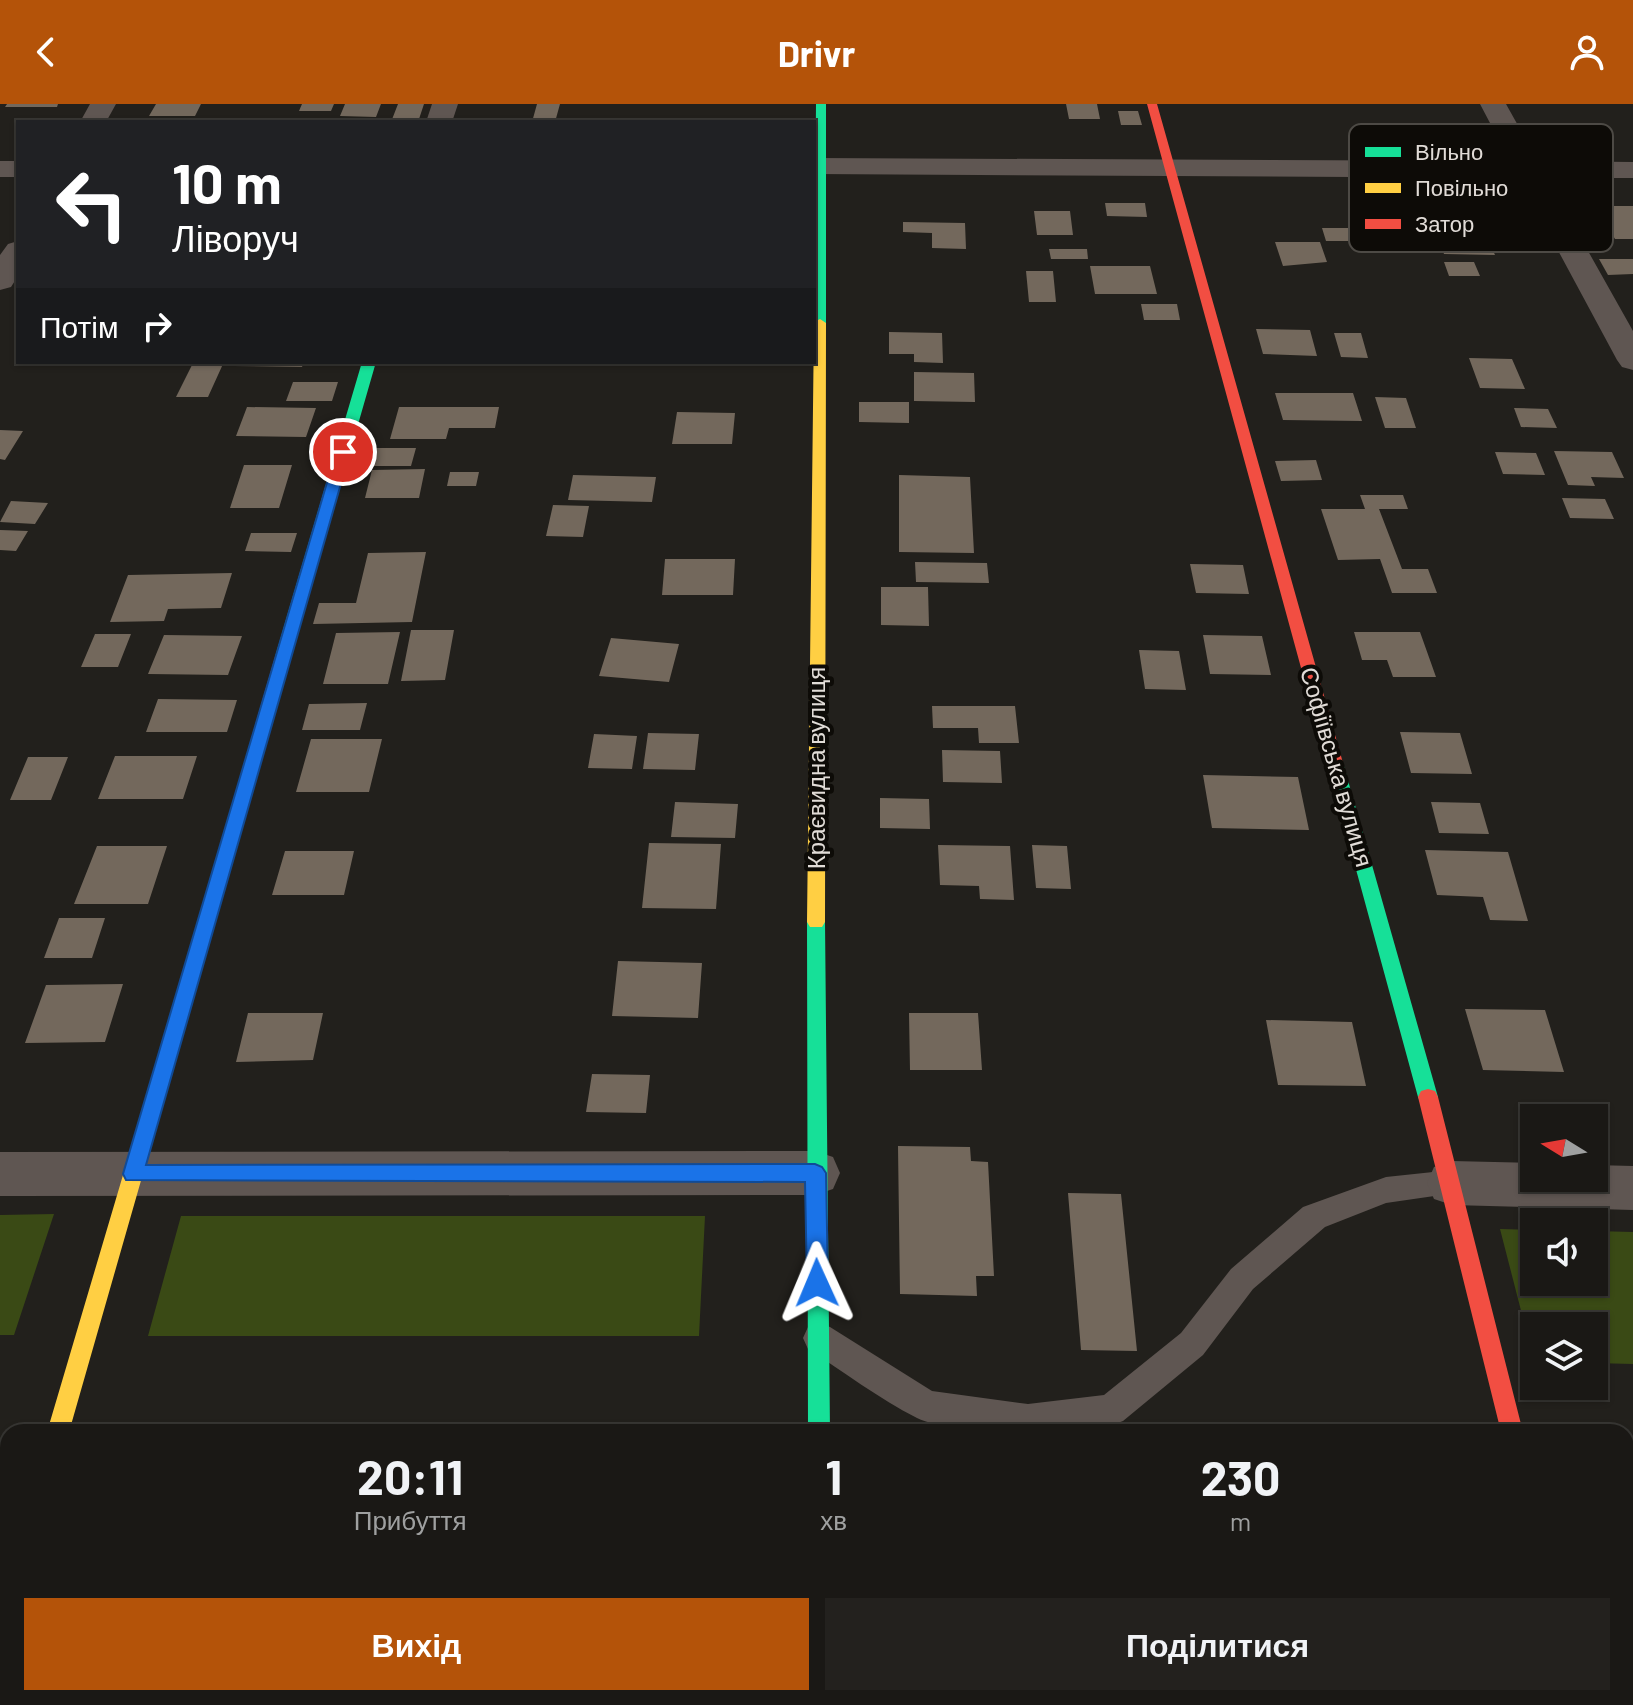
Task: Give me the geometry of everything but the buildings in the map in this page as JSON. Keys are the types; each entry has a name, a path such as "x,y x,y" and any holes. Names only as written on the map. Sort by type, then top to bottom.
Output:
{"street":[{"name":"Краєвидна вулиця","path":"819,1424 815,1173 817,166 821,104"},
{"name":"Софіївська вулиця","path":"1152,104 1452,1183 1510,1424"},
{"path":"1493,104 1504,124"},
{"path":"817,166 1349,169"},
{"path":"1613,170 1633,170"},
{"path":"1574,252 1633,360"},
{"path":"0,281 16,253"},
{"path":"60,1424 368,364"},
{"path":"0,1174 815,1173"},
{"path":"1452,1183 1633,1188"}],"lane":[{"path":"819,1338 927,1406 1028,1420 1111,1410 1192,1344 1242,1279 1314,1217 1386,1190 1452,1183"}],"green space":[{"path":"54,1214 14,1335 0,1335 0,1215"},
{"path":"181,1216 705,1216 699,1336 148,1336"},
{"path":"1500,1229 1520,1230 1520,1296 1608,1296 1608,1231 1633,1232 1633,1364 1608,1363 1608,1312 1521,1312"}],"traffic: fast":[{"path":"820,323 821,104"},
{"path":"283,657 368,364"},
{"path":"1335,763 1428,1097"},
{"path":"816,922 819,1424"}],"traffic: slow":[{"path":"816,922 820,323"},
{"path":"60,1424 182,1006"}],"traffic: jam":[{"path":"1152,104 1335,763"},
{"path":"182,1006 283,657"},
{"path":"1428,1097 1510,1424"}],"route":[{"path":"343,452 133,1174 815,1173 817,1283"}]}
